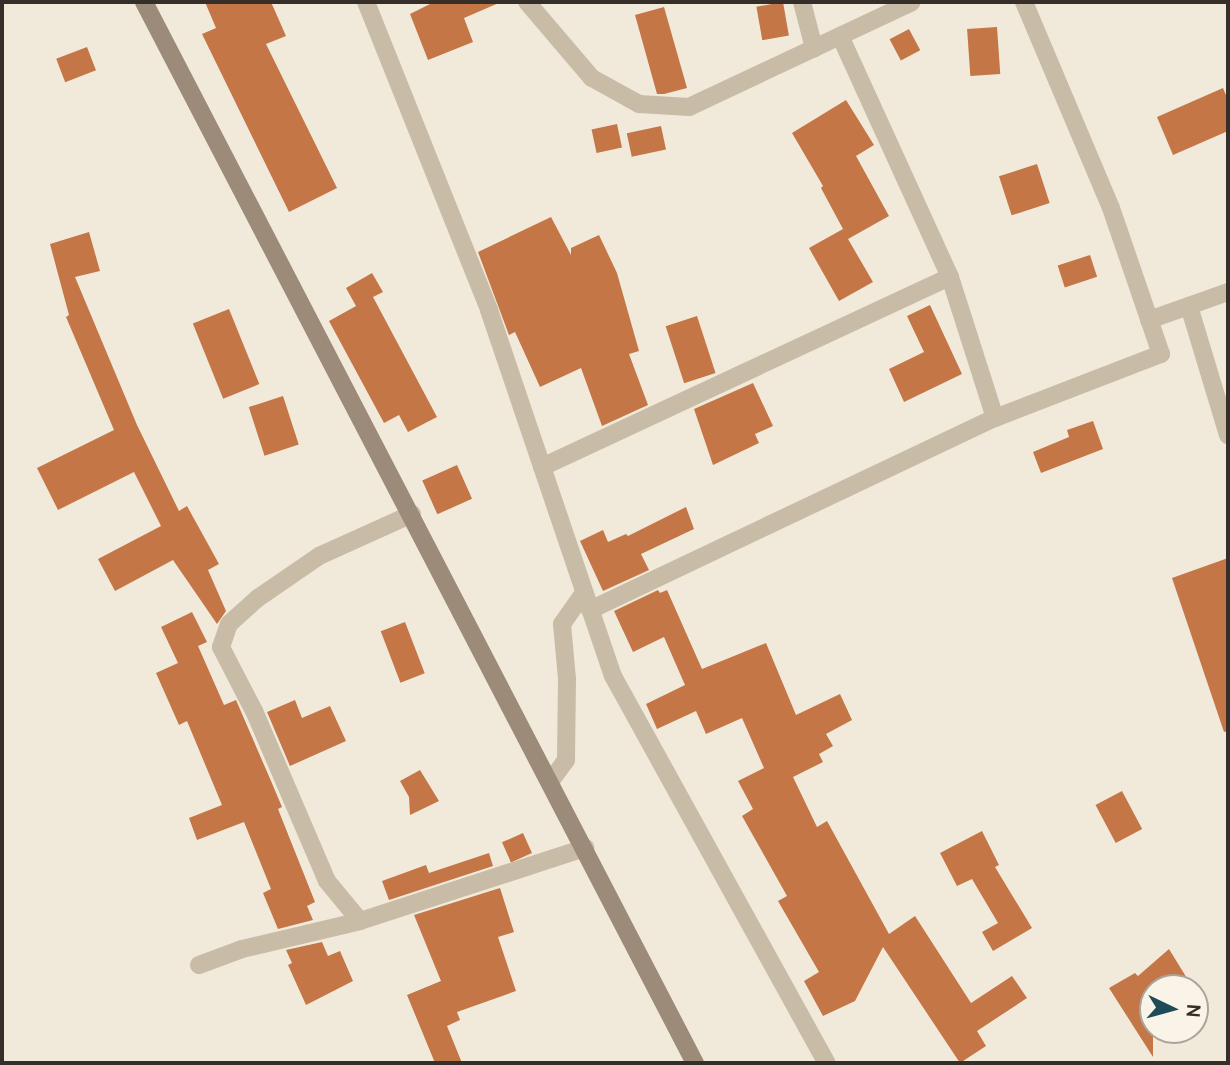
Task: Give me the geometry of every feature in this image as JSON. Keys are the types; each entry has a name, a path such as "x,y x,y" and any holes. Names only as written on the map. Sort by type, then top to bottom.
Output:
{"main road":[{"path":"145,2 695,1063"}],"street":[{"path":"366,2 489,310 613,676 827,1063"},
{"path":"527,2 592,78 639,104 689,107 912,2"},
{"path":"802,2 814,48"},
{"path":"590,610 995,418 1161,354 1111,208 1024,2"},
{"path":"840,36 950,277 995,418"},
{"path":"542,467 950,277"},
{"path":"1149,320 1228,292"},
{"path":"1189,306 1228,435"},
{"path":"360,921 327,881 254,711 221,647 229,624 258,598 319,556 412,514"},
{"path":"550,782 566,760 567,679 562,624 584,592"},
{"path":"198,965 242,949 360,921 584,848"}],"building":[{"path":"205,2 271,2 286,36 266,44 337,188 289,212 202,34 216,28"},
{"path":"434,2 501,2 464,18 473,42 428,60 410,14"},
{"path":"783,2 789,35 762,40 756,7"},
{"path":"664,7 687,88 657,94 635,15"},
{"path":"997,27 1000,74 970,76 967,29"},
{"path":"909,29 920,50 901,61 890,39"},
{"path":"87,47 96,70 65,82 56,59"},
{"path":"1223,88 1228,100 1228,131 1173,155 1157,117"},
{"path":"846,100 874,145 856,156 889,216 848,239 873,282 839,301 809,248 843,229 821,188 823,186 792,133"},
{"path":"617,124 622,147 597,153 592,129"},
{"path":"661,126 666,149 632,157 627,133"},
{"path":"1037,164 1050,203 1012,215 999,176"},
{"path":"551,217 571,255 571,248 599,235 617,273 639,351 629,354 648,405 602,426 581,368 540,387 515,332 509,335 478,252"},
{"path":"89,232 100,271 75,277 137,425 179,511 187,506 219,564 208,570 226,611 217,624 173,560 115,591 98,559 161,526 134,472 58,510 37,468 114,430 66,317 69,315 50,244"},
{"path":"1090,255 1097,277 1065,287 1058,266"},
{"path":"372,273 383,292 373,297 437,417 408,432 399,415 384,423 329,321 356,306 346,288"},
{"path":"930,305 962,374 904,402 889,369 924,352 907,316"},
{"path":"229,309 259,384 223,399 193,324"},
{"path":"697,316 716,373 684,383 666,326"},
{"path":"753,383 773,426 755,434 759,443 713,465 694,409"},
{"path":"283,396 299,445 265,456 249,407"},
{"path":"1093,421 1103,449 1041,473 1033,452 1069,437 1067,430"},
{"path":"457,465 472,499 437,514 422,480"},
{"path":"686,507 694,529 641,554 649,570 603,591 580,541 603,530 608,542 626,534 628,536"},
{"path":"1228,558 1228,731 1224,732 1172,578"},
{"path":"658,590 660,593 667,590 702,669 766,643 796,715 840,694 852,720 826,734 833,746 819,754 823,762 793,777 817,827 827,821 889,934 915,916 971,1003 1012,976 1027,998 977,1031 986,1046 960,1063 883,947 855,1001 823,1016 804,981 819,972 778,901 787,896 742,816 753,809 738,781 764,768 742,718 706,734 696,711 657,729 646,704 685,685 664,637 633,652 614,611"},
{"path":"192,612 207,642 198,646 224,705 236,700 282,807 278,809 315,902 307,906 313,920 278,929 263,893 271,889 244,822 197,840 189,818 222,805 187,721 179,725 156,673 178,663 161,627"},
{"path":"405,622 425,673 400,683 381,631"},
{"path":"295,700 302,718 330,706 346,741 290,766 267,712"},
{"path":"420,770 439,801 410,815 409,797 400,781"},
{"path":"1122,791 1142,829 1116,843 1096,805"},
{"path":"982,831 999,865 995,867 1032,928 993,951 982,932 998,923 972,879 957,886 940,853"},
{"path":"523,833 532,853 511,862 502,842"},
{"path":"489,853 493,866 389,900 382,881 426,865 429,873"},
{"path":"500,888 514,932 498,937 516,991 457,1012 460,1020 447,1026 462,1063 435,1063 407,995 441,981 414,915"},
{"path":"322,942 328,956 340,951 353,981 306,1005 288,965 292,963 286,950"},
{"path":"1169,949 1184,974 1140,974"},
{"path":"1135,973 1138,976 1139,1035 1109,988"},
{"path":"1145,1044 1153,1044 1153,1057"}]}
